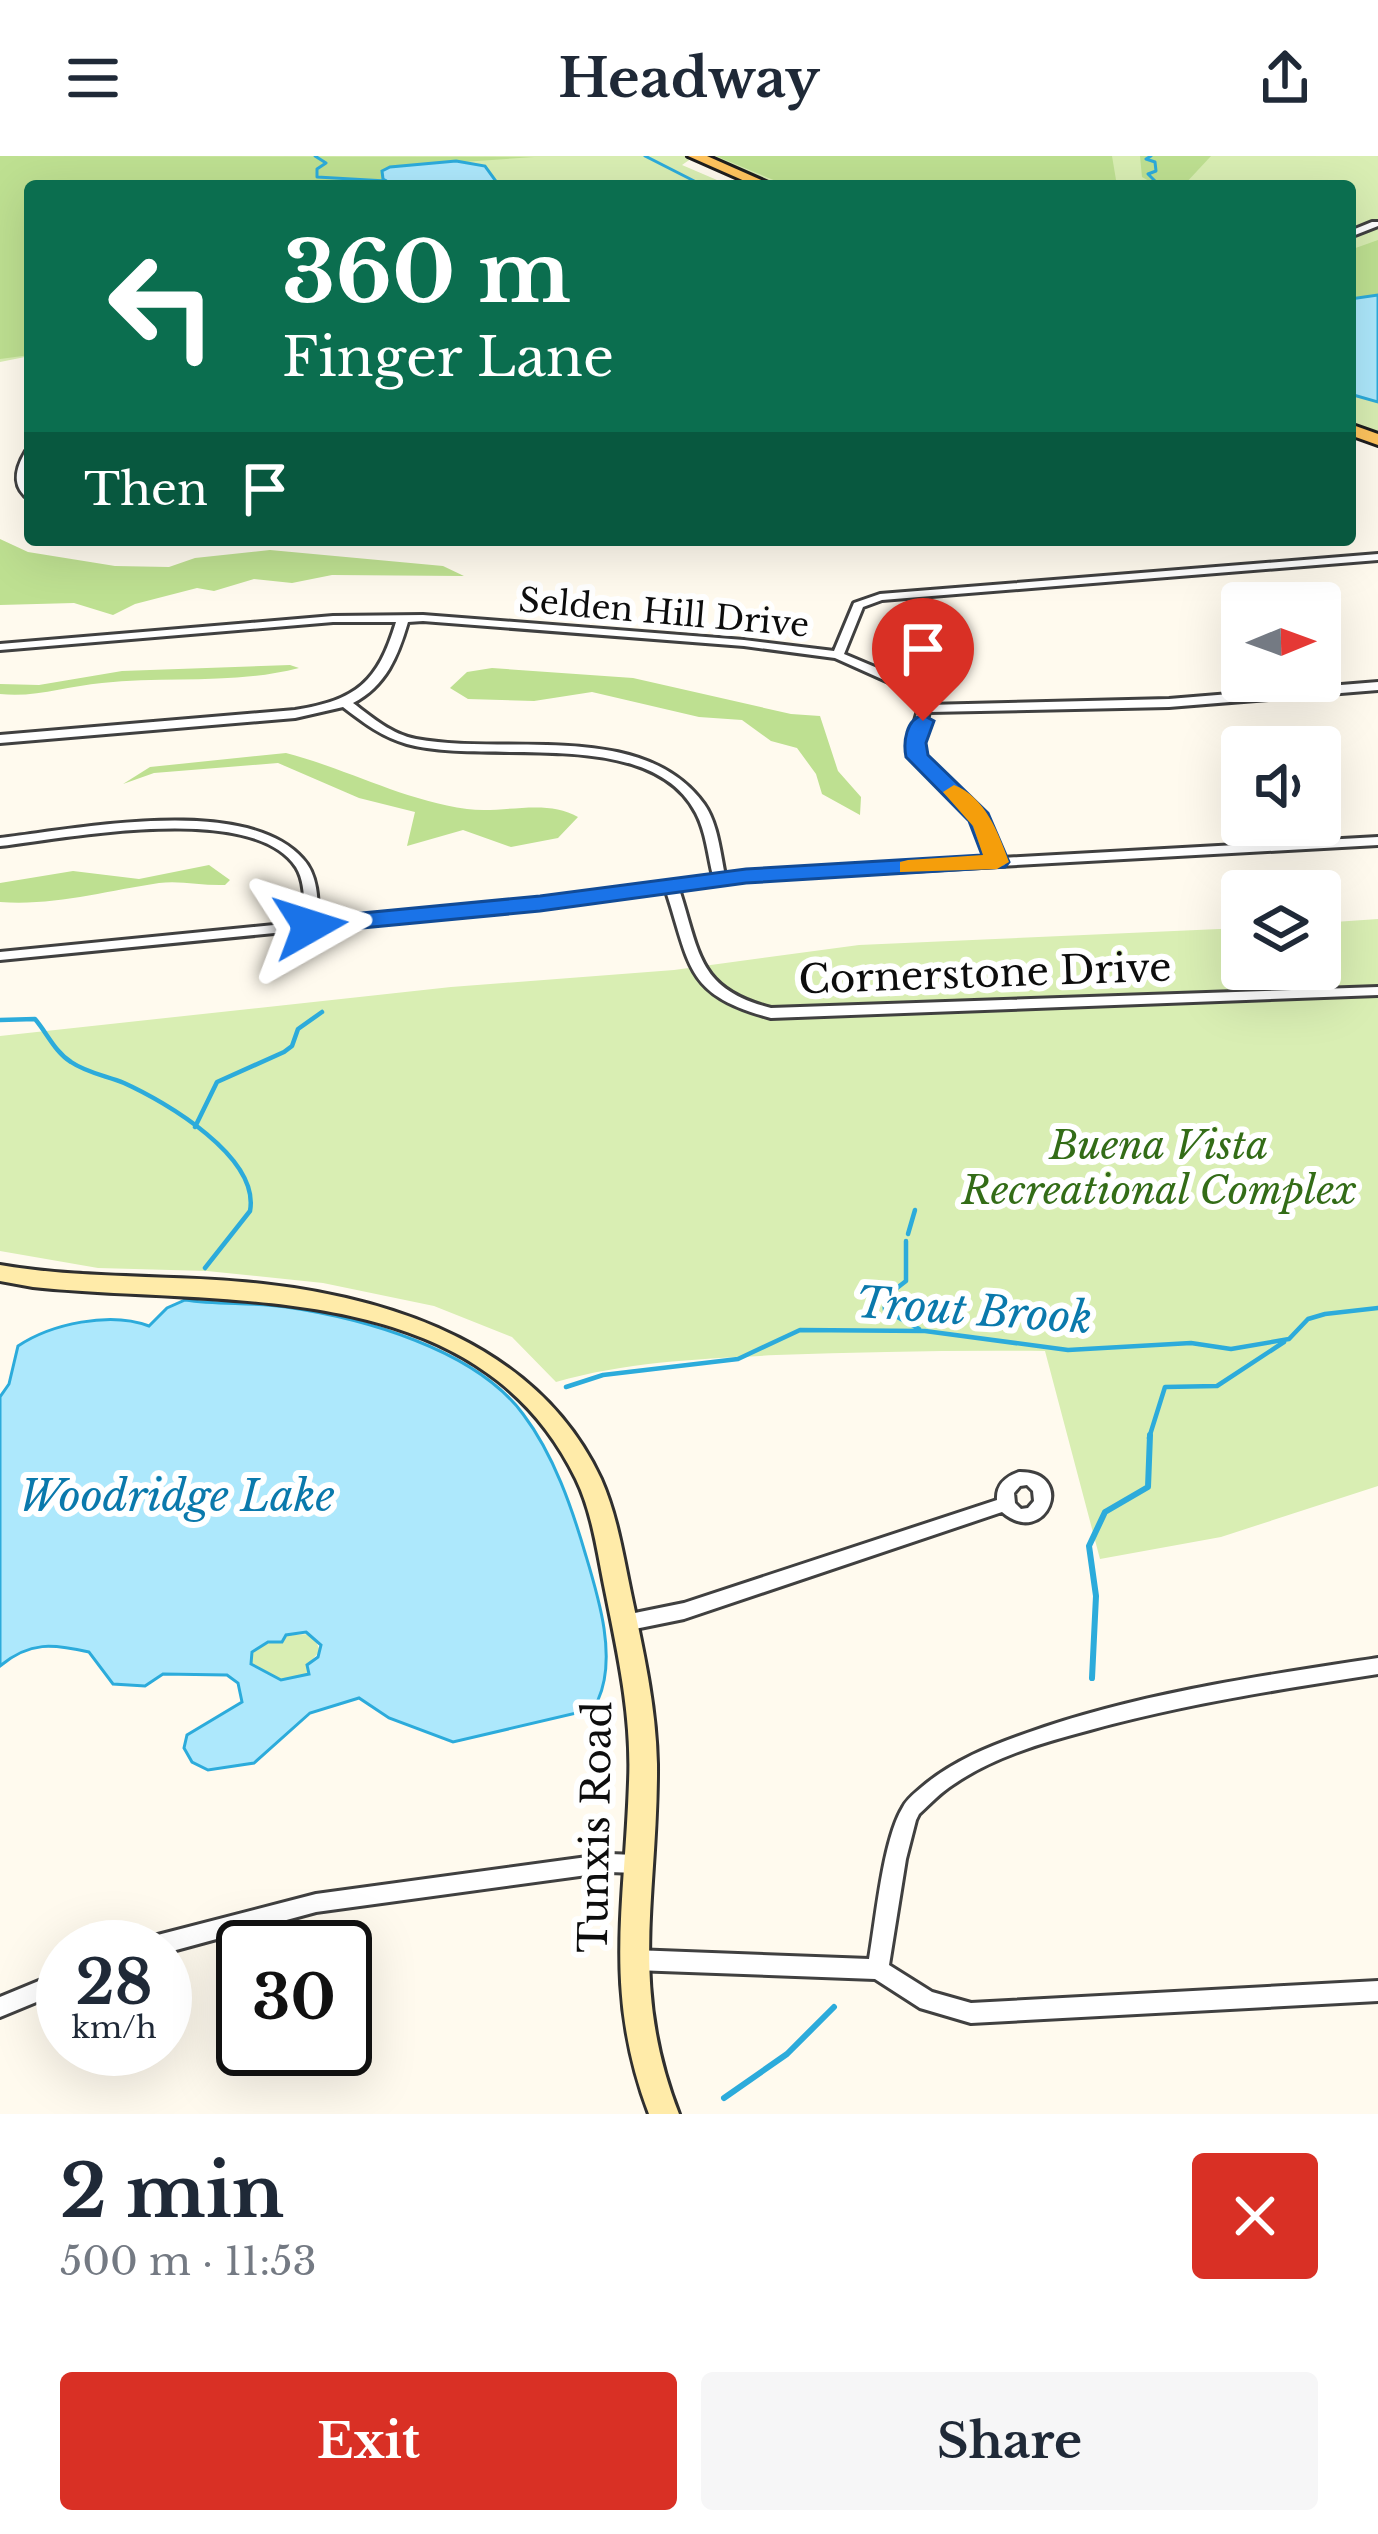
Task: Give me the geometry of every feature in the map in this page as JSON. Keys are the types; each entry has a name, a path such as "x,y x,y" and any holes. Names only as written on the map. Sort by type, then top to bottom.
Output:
{"main road":[{"path":"695,156 753,180"}],"street":[{"path":"1356,232 1375,224"},
{"path":"838,655 858,605 880,597 1378,556"},
{"path":"0,739 295,714 345,703 386,672 403,618"},
{"name":"Selden Hill Drive","path":"0,647 333,619 403,618 744,643 838,655 897,681 924,709"},
{"path":"997,862 980,818 917,757 915,743 924,709 1169,703 1378,686"},
{"path":"345,703 386,733 415,742 599,754 657,770 684,788 699,806 720,879"},
{"path":"0,842 189,825 250,832 282,846 302,866 309,890 310,926"},
{"path":"0,956 720,879 1378,842"},
{"name":"Cornerstone Drive","path":"671,886 696,971 724,994 771,1013 1378,992"},
{"name":"Tunxis Road","path":"0,1273 63,1284 227,1288 296,1296 391,1316 462,1346 517,1386 576,1454 600,1512 635,1678 643,1774 632,1960 640,2054 664,2114"},
{"path":"625,1623 684,1611 1006,1504"},
{"path":"878,1969 909,1811 959,1766 1088,1721 1243,1687 1378,1666"},
{"path":"192,1936 316,1903 608,1863 638,1864"},
{"path":"632,1960 878,1969 927,2001 971,2014 1378,1990"},
{"path":"0,2007 36,1992"}],"green space":[{"path":"0,156 695,156 682,165 717,180 24,180 24,357 0,362"},
{"path":"0,156 534,157 390,167 393,180 24,180 24,356 0,359"},
{"path":"710,156 1378,156 1378,432 1356,423 1356,180 767,180"},
{"path":"716,156 1112,156 1116,180 774,180"},
{"path":"1140,156 1211,156 1189,180 1147,180 1142,177"},
{"path":"1378,240 1378,295 1356,298 1356,248"},
{"path":"0,539 28,552 115,566 169,567 195,558 270,550 443,566 464,576 332,575 292,583 254,579 214,591 197,588 135,604 113,615 74,603 0,605"},
{"path":"299,668 250,677 127,681 0,694 0,684 39,685 122,671"},
{"path":"492,668 633,678 791,714 820,716 838,771 861,797 860,815 822,794 816,774 797,748 771,741 742,720 699,717 592,692 534,701 468,699 450,688 467,672"},
{"path":"286,753 443,805 481,810 552,808 578,817 558,838 511,847 463,830 407,846 415,812 359,798 278,763 154,773 123,784 150,767"},
{"path":"209,865 230,880 225,885 167,882 60,900 0,902 0,883 73,871 139,879"},
{"name":"Buena Vista Recreational Complex","path":"1378,919 1378,1486 1221,1537 1100,1559 1045,1351 721,1358 638,1365 556,1382 512,1337 434,1306 323,1283 207,1271 98,1268 0,1251 0,1036 451,987 674,970 859,945 1221,929 1221,990 1341,990 1341,922"},
{"path":"313,1634 320,1651 307,1665 310,1674 281,1680 251,1664 252,1651 286,1635"}],"water":[{"path":"456,161 485,166 495,180 385,180 382,171"},
{"path":"1378,295 1378,402 1356,396 1356,298"},
{"name":"Woodridge Lake","path":"185,1300 261,1304 348,1319 447,1354 502,1391 544,1447 581,1538 604,1628 606,1666 598,1700 602,1707 453,1742 389,1718 359,1698 310,1713 254,1763 208,1770 192,1762 184,1748 187,1735 242,1702 238,1683 227,1675 163,1674 145,1686 113,1684 89,1652 53,1646 32,1648 0,1666 0,1397 9,1384 18,1346 47,1331 81,1322 117,1320 149,1326 167,1308","holes":["306,1632 321,1645 318,1657 307,1665 309,1674 281,1680 251,1664 252,1652 268,1642 282,1642 286,1635"]}],"waterway":[{"path":"315,156 326,163 317,169 317,177 369,180"},
{"path":"645,156 692,180"},
{"path":"1151,156 1146,159 1155,162 1156,171 1148,174 1154,180"},
{"path":"196,1126 217,1082 284,1052 292,1046 298,1029 322,1012"},
{"path":"0,1020 35,1019 71,1062 124,1083 196,1126"},
{"path":"196,1126 226,1152 249,1191 250,1211 205,1268"},
{"path":"908,1234 915,1210"},
{"path":"906,1241 906,1281 884,1298 885,1310 919,1329"},
{"name":"Trout Brook","path":"566,1387 603,1375 738,1359 800,1330 925,1331 1068,1350 1191,1343 1231,1349 1289,1339 1308,1319 1325,1314 1378,1308"},
{"path":"1149,1438 1165,1387 1217,1386 1284,1342"},
{"path":"1092,1678 1096,1596 1089,1546 1105,1512 1148,1487 1150,1435"},
{"path":"724,2098 787,2054 834,2007"}],"slow traffic":[{"path":"908,867 997,862 984,824 954,792"}],"route":[{"path":"310,926 746,876 997,862 980,818 917,757 915,743 923,721"}]}
